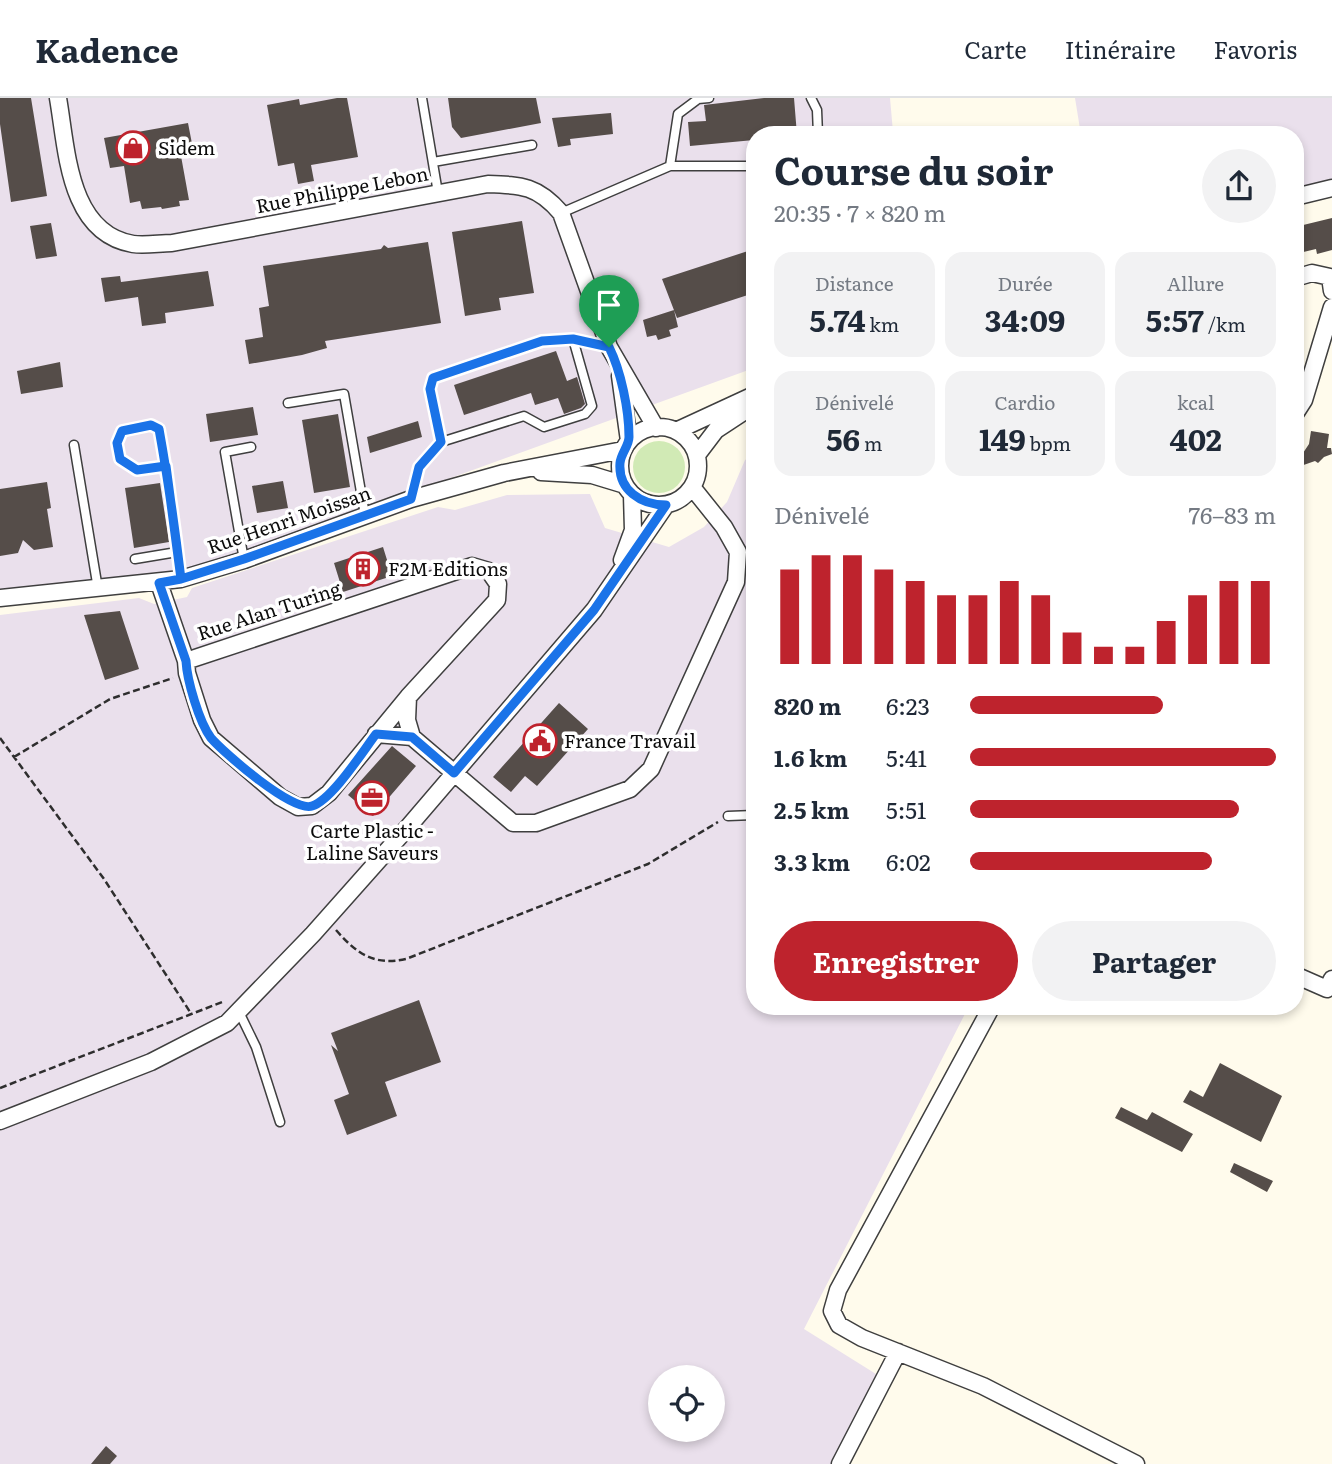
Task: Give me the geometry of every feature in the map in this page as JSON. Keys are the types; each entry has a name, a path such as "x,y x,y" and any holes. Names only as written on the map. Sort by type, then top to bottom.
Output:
{"street":[{"name":"Rue Philippe Lebon","path":"58,98 75,188 87,215 104,232 132,244 172,243 488,184 521,185 546,195 561,213 609,347 656,428"},
{"path":"1304,196 1332,188"},
{"path":"1304,275 1312,273 1330,277 1332,291"},
{"path":"1304,400 1332,307"},
{"name":"Rue Philippe Lebon","path":"618,366 626,445"},
{"path":"676,431 746,398"},
{"path":"696,455 716,430 746,410"},
{"path":"656,428 676,431 692,445 696,455 697,477 692,487 676,502 666,505 642,502 629,490 621,474 626,445 646,430 656,428"},
{"name":"Rue Henri Moissan","path":"0,598 181,579 411,499 504,472 626,445"},
{"name":"Rue Henri Moissan","path":"504,472 592,475 629,490"},
{"path":"408,697 407,720 412,737 513,823 536,823 630,789 651,769 736,582 738,552 724,527 692,487"},
{"path":"614,582 633,530 629,490"},
{"path":"0,1121 150,1062 227,1023 239,1012 326,918 594,610 666,505"},
{"name":"Rue Alan Turing","path":"159,583 202,720 211,737 280,797 298,807 312,806 329,793 408,697 496,600 498,584 489,571 472,566 186,667"},
{"path":"376,734 412,737"},
{"path":"1304,979 1327,989 1332,979"},
{"path":"987,1015 838,1290 832,1311 839,1325 983,1386 1136,1464"},
{"path":"840,1464 898,1352"}],"lane":[{"path":"422,98 438,193"},
{"path":"670,166 678,114 698,99 709,98"},
{"path":"811,98 817,110 818,126"},
{"path":"433,162 532,145"},
{"path":"561,213 670,166 746,166"},
{"path":"441,442 430,389 433,378 542,341 573,339 609,347"},
{"path":"411,499 419,467 441,442 524,416 544,427 585,414 592,406 573,339"},
{"path":"288,403 344,394 365,515"},
{"path":"166,466 137,470 120,459 117,443 122,431 151,425 159,429 166,466 181,579"},
{"path":"74,444 98,589"},
{"path":"244,559 225,452 251,447"},
{"path":"135,559 177,552"},
{"path":"728,816 746,815"},
{"path":"239,1012 256,1047 280,1122"}],"path":[{"path":"14,757 110,699 186,667"},
{"path":"0,738 104,879 192,1015 0,1088"},
{"path":"326,918 338,933 366,957 385,963 406,959 648,864 728,816"}],"shaded area":[{"path":"0,98 890,98 892,126 746,126 746,371 197,570 0,602"},
{"path":"1075,98 1332,98 1332,191 1304,196 1304,126 1080,126"},
{"path":"746,459 746,1015 964,1015 804,1329 876,1374 834,1464 0,1464 0,615 139,598 154,604 187,597 192,588 438,507 455,510 507,495 590,494 605,528 669,547 704,527 727,502"}],"green space":[{"path":"659,441 669,443 677,449 683,457 683,477 677,485 669,491 659,493 649,491 641,485 635,477 633,467 635,457 641,449 649,443"}],"building":[{"path":"0,98 31,98 47,196 11,202 0,124"},
{"path":"347,98 358,157 311,165 314,181 298,184 294,163 278,166 267,105 299,99 300,105"},
{"path":"448,98 536,98 541,123 461,138 452,127"},
{"path":"764,98 794,98 796,126 746,126 746,141 690,146 688,122 706,121 704,105"},
{"path":"611,113 613,134 570,139 571,145 558,147 552,118"},
{"path":"188,123 194,154 181,156 189,200 179,201 180,206 162,209 142,209 140,201 130,203 124,166 110,168 104,138"},
{"path":"1332,218 1332,250 1317,254 1316,249 1304,252 1304,225"},
{"path":"522,221 534,293 499,298 501,310 465,316 452,232"},
{"path":"51,223 57,256 36,259 30,226"},
{"path":"428,242 441,323 325,341 327,348 249,364 245,340 263,337 259,308 269,306 263,266 381,249 384,245 388,248"},
{"path":"746,252 746,296 677,318 662,279"},
{"path":"208,271 214,306 165,313 166,323 142,326 138,297 105,302 101,278 120,276 121,282"},
{"path":"674,310 678,327 669,330 671,336 658,340 656,335 647,337 643,320"},
{"path":"556,351 567,381 577,377 585,404 581,408 564,414 558,398 535,405 531,393 464,415 454,385"},
{"path":"60,362 63,387 21,394 17,371"},
{"path":"253,407 258,435 210,442 206,414"},
{"path":"338,414 350,487 314,493 302,420"},
{"path":"418,421 422,437 370,453 367,437"},
{"path":"1311,431 1329,434 1327,448 1331,448 1332,454 1318,463 1315,461 1304,465 1304,452 1309,444"},
{"path":"283,481 288,508 257,513 252,486"},
{"path":"47,482 51,508 47,509 53,547 34,550 23,540 18,553 0,556 0,489"},
{"path":"160,483 169,542 134,548 125,488"},
{"name":"F2M Editions","path":"383,547 392,576 343,592 334,563"},
{"path":"120,611 139,669 105,680 84,615"},
{"path":"559,703 588,729 537,786 525,776 511,792 493,777"},
{"path":"392,746 416,766 373,816 348,795"},
{"path":"419,1000 441,1062 385,1082 397,1116 347,1135 334,1100 349,1094 331,1045 338,1051 331,1033"},
{"path":"1220,1063 1282,1096 1261,1142 1183,1102 1190,1090 1203,1097"},
{"path":"1121,1107 1147,1120 1152,1112 1193,1134 1182,1152 1115,1118"},
{"path":"1234,1163 1273,1181 1267,1192 1230,1172"},
{"path":"106,1446 117,1456 110,1464 91,1464"}],"place":[{"name":"Sidem","path":"133,148"},
{"name":"F2M Editions","path":"363,569"},
{"name":"France Travail","path":"540,741"},
{"name":"Carte Plastic - Laline Saveurs","path":"372,798"}],"route":[{"path":"609,347 573,339 542,341 433,378 430,389 441,442 419,467 411,499 181,579 166,466 137,470 120,459 117,443 122,431 151,425 159,429 166,466 177,552 181,579 159,583 186,661 187,673 202,720 211,737 280,797 298,807 312,806 329,793 376,734 412,737 454,773 594,610 666,505 642,502 632,495 621,474 620,462 629,441 628,427 618,366 609,347"}]}
